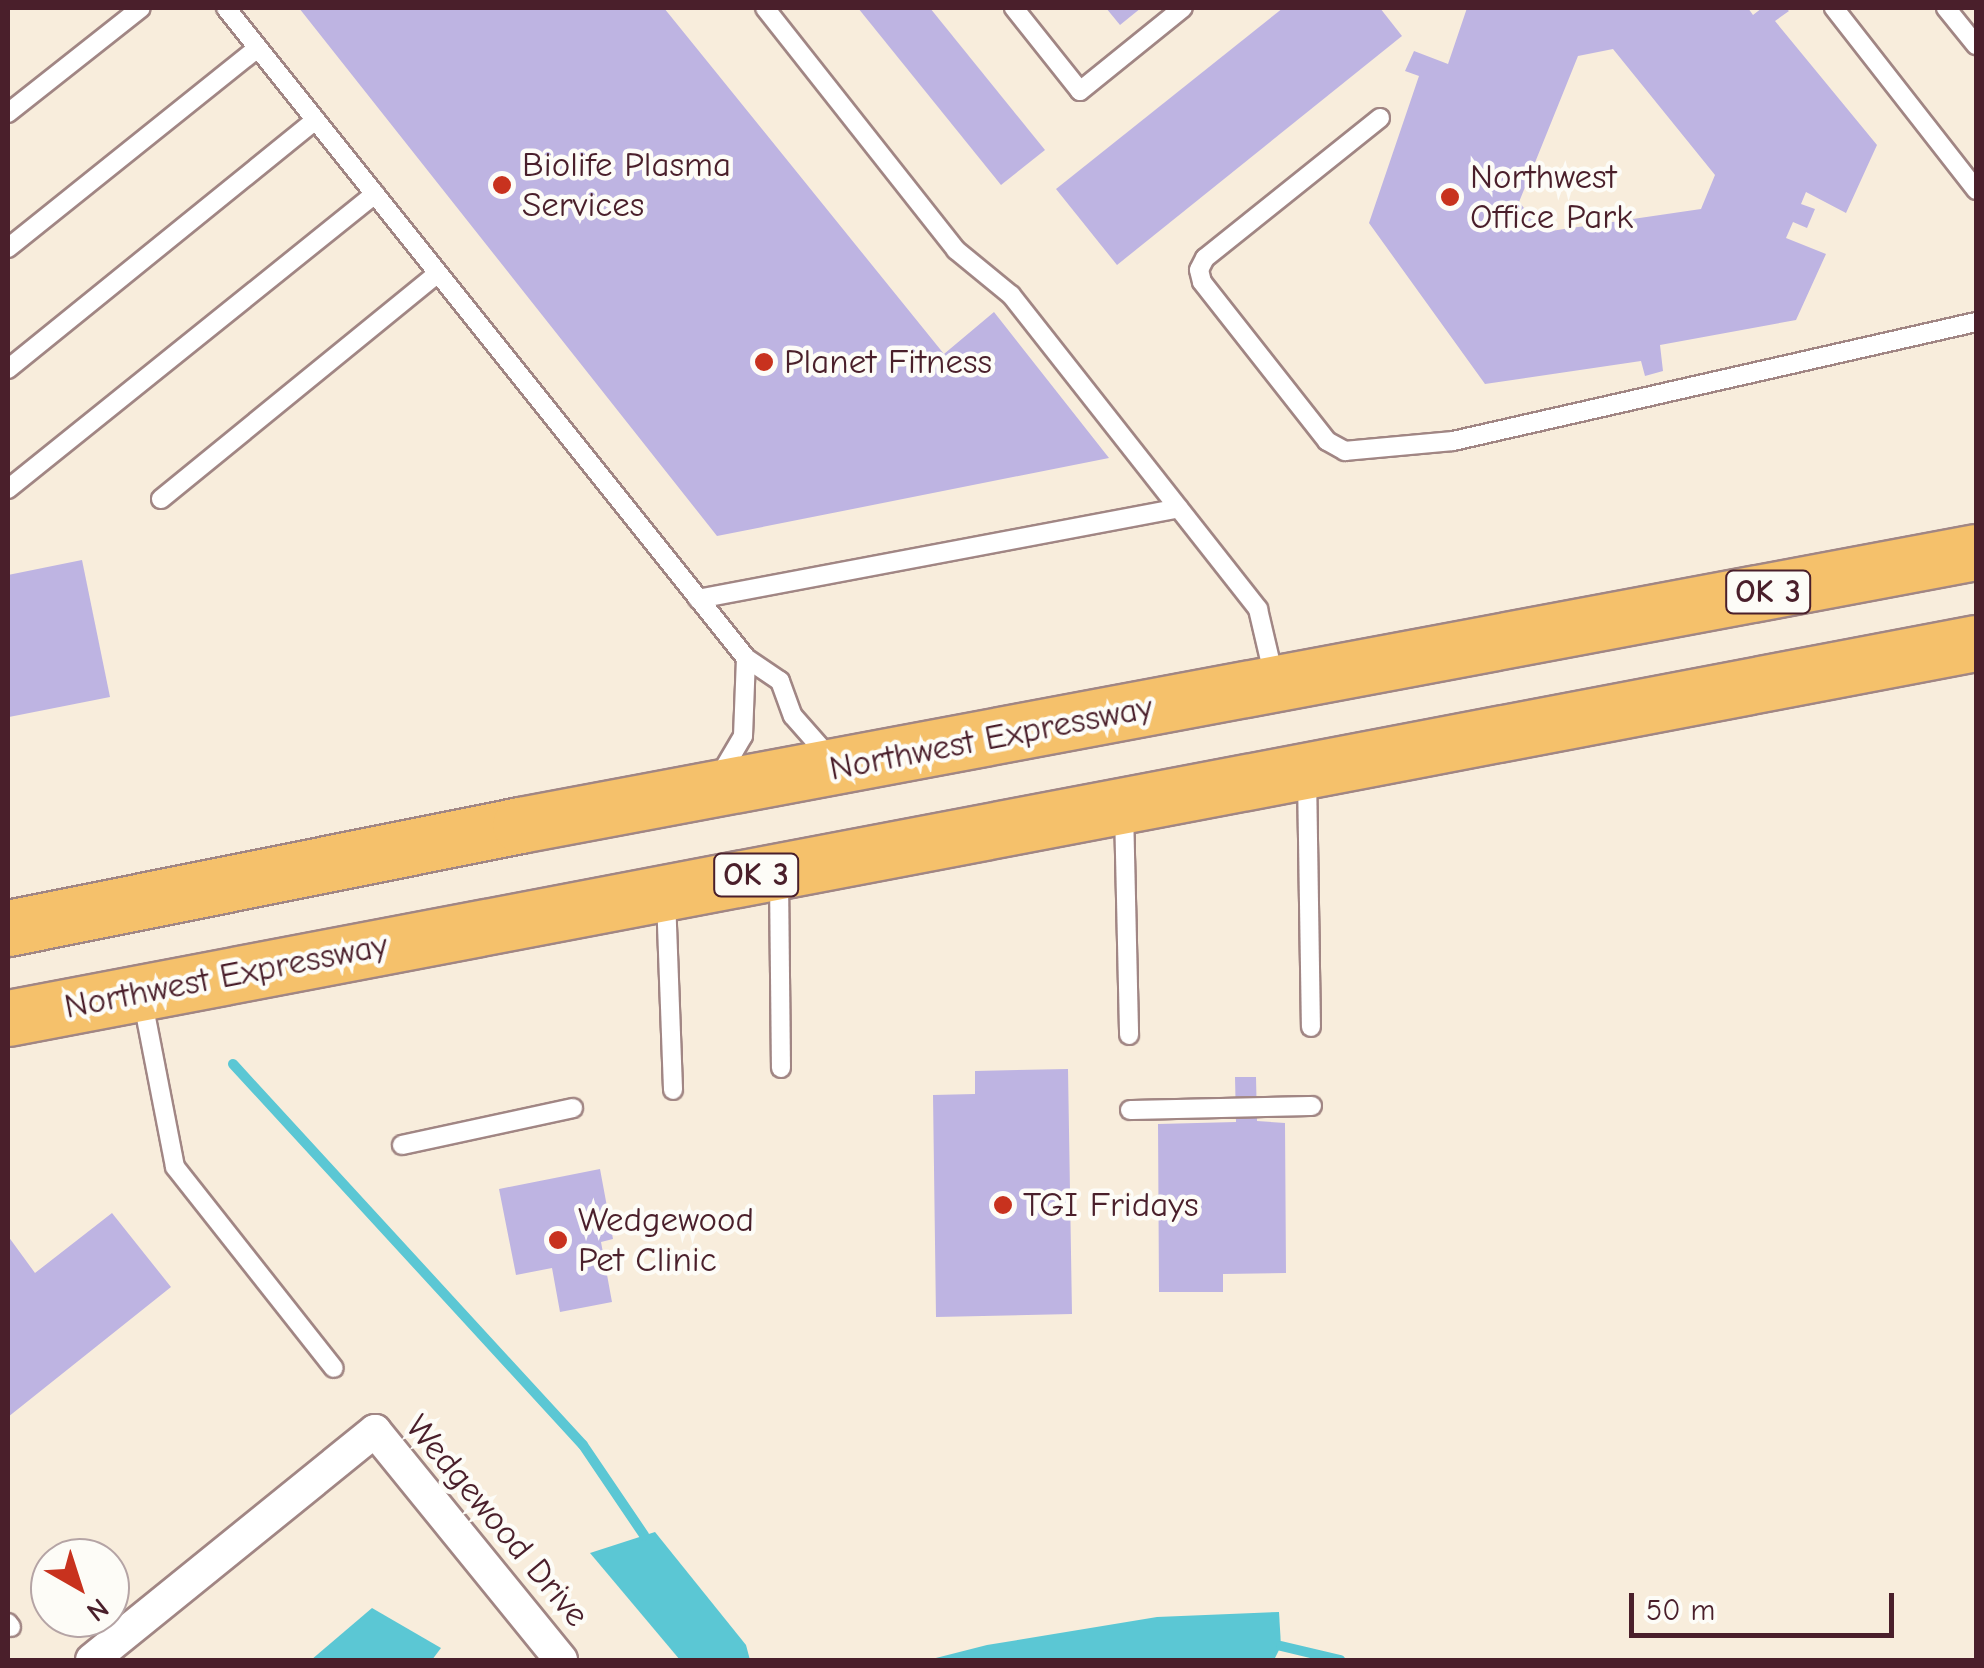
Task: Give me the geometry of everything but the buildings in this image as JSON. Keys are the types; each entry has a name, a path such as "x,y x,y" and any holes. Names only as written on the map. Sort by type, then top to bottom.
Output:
{"highway":[{"name":"Northwest Expressway","path":"8,928 711,790 1976,552"},
{"name":"Northwest Expressway","path":"8,1018 1976,642"}],"street":[{"name":"Wedgewood Drive","path":"92,1660 375,1431 561,1660"}],"lane":[{"path":"8,114 141,8"},
{"path":"226,8 746,658 780,680 793,716 837,766"},
{"path":"765,8 956,250 1011,295 1258,609 1276,684"},
{"path":"1014,8 1080,91 1182,8"},
{"path":"1834,8 1976,190"},
{"path":"1946,8 1976,45"},
{"path":"8,248 258,48"},
{"path":"1380,118 1206,258 1200,270 1202,282 1327,442 1345,451 1453,441 1976,322"},
{"path":"8,369 316,120"},
{"path":"8,489 375,194"},
{"path":"161,499 438,273"},
{"path":"698,599 1178,508"},
{"path":"711,790 744,736 746,658"},
{"path":"1308,770 1311,1027"},
{"path":"1124,806 1129,1034"},
{"path":"778,871 780,1068"},
{"path":"666,892 673,1090"},
{"path":"142,992 174,1168 334,1368"},
{"path":"1130,1110 1312,1106"},
{"path":"402,1145 573,1108"}],"water":[{"path":"655,1532 746,1645 750,1660 680,1660 590,1553"},
{"path":"372,1608 441,1648 432,1660 311,1660"},
{"path":"1279,1612 1281,1646 1274,1660 928,1660 987,1645 1157,1617"}],"waterway":[{"path":"233,1064 583,1445 644,1535"},
{"path":"1281,1646 1340,1660"}],"place":[{"name":"Biolife Plasma Services","path":"502,185"},
{"name":"Northwest Office Park","path":"1450,197"},
{"name":"Planet Fitness","path":"764,362"},
{"name":"TGI Fridays","path":"1003,1205"},
{"name":"Wedgewood Pet Clinic","path":"558,1240"}]}
